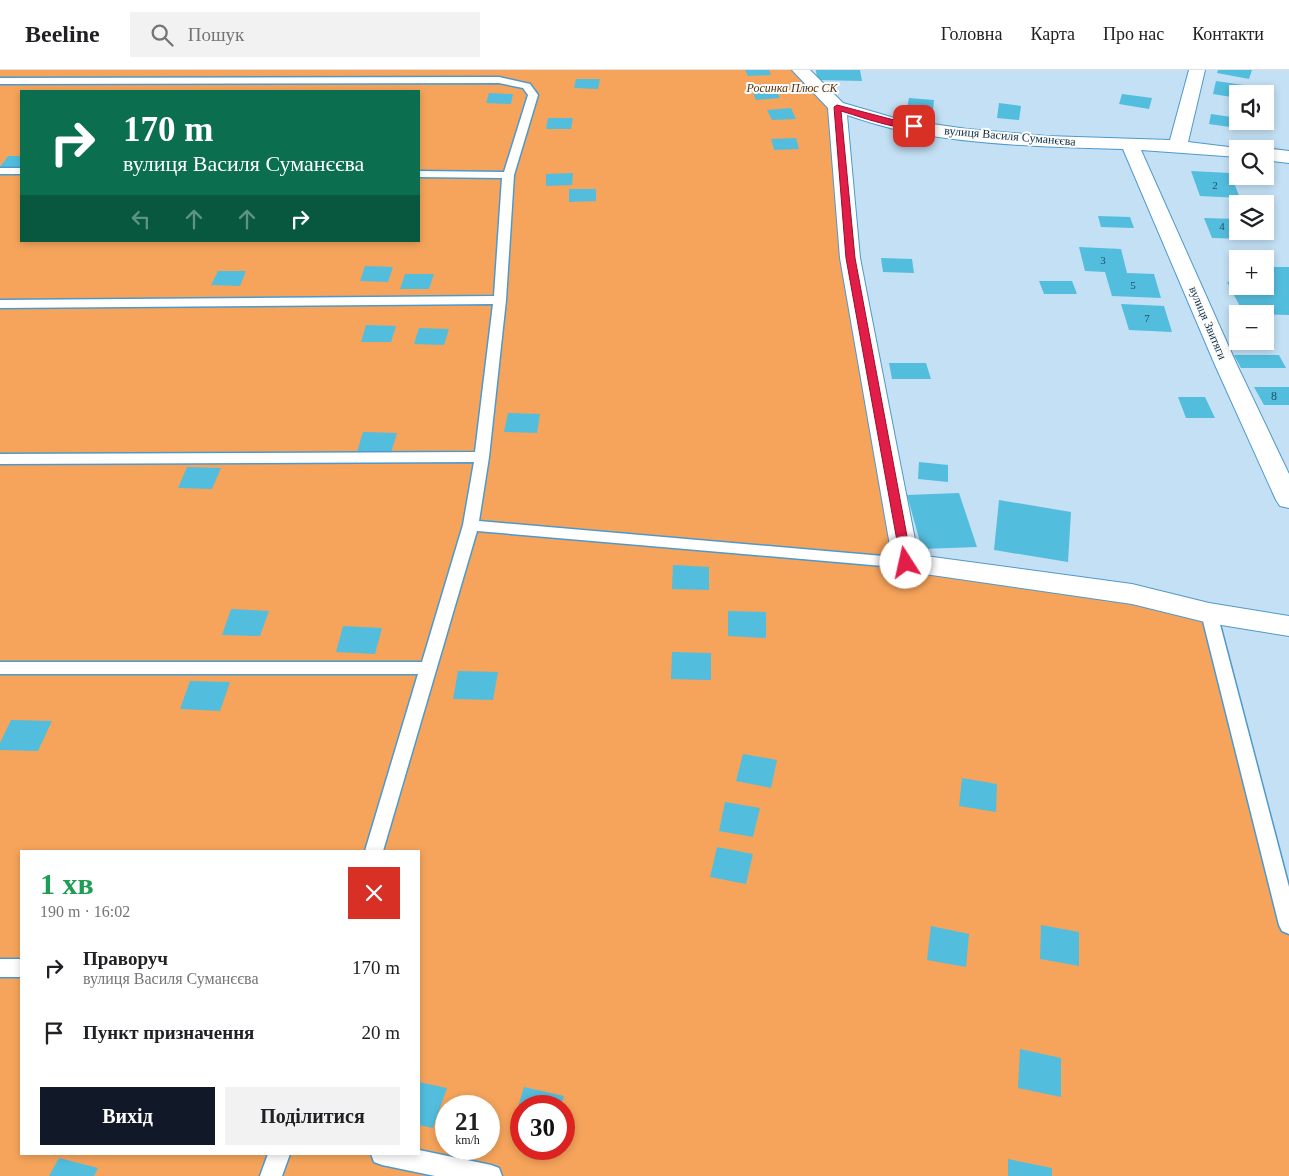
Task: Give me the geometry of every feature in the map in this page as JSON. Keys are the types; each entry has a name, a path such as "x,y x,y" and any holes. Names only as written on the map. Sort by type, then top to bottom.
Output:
{"street":[{"name":"вулиця Василя Суманєєва","path":"800,70 837,107 896,124 967,134 1046,141 1178,146 1229,151"},
{"path":"1178,146 1197,70"},
{"path":"837,107 850,258 906,563 1132,594 1209,612 1289,626"},
{"name":"вулиця Звитяги","path":"1130,145 1226,364 1289,500"},
{"path":"1274,155 1289,157"}],"lane":[{"path":"0,81 499,80 526,86 533,94 508,175 500,300 482,457 471,525 374,850"},
{"path":"0,171 20,171"},
{"path":"420,174 508,175"},
{"path":"0,304 500,300"},
{"path":"0,460 482,457"},
{"path":"471,525 906,563"},
{"path":"1209,612 1289,924"},
{"path":"0,668 428,668"},
{"path":"0,968 20,968"},
{"path":"271,1176 279,1155"},
{"path":"387,1155 491,1176"}],"green space":[{"name":"Росинка Плюс СК","path":"0,70 800,70 837,107 850,258 906,563 1209,613 1289,925 1289,1176 0,1176"}],"building":[{"path":"745,70 769,70 771,75 748,76"},
{"path":"816,70 860,70 862,81 817,80"},
{"path":"1218,70 1252,70 1249,79 1217,73"},
{"path":"576,79 600,79 598,89 574,88"},
{"path":"1216,81 1243,85 1229,85 1229,97 1213,94"},
{"path":"775,88 780,98 756,100 752,90"},
{"path":"489,93 513,94 511,104 486,103"},
{"path":"1122,94 1152,98 1149,109 1119,104"},
{"path":"909,98 934,100 933,111 907,108"},
{"path":"999,103 1021,106 1019,120 997,118"},
{"path":"791,108 796,119 772,120 767,110"},
{"path":"1211,114 1229,117 1229,127 1209,124"},
{"path":"548,118 573,118 571,129 546,129"},
{"path":"796,138 799,149 774,150 771,139"},
{"path":"8,156 20,156 20,168 0,167"},
{"path":"1191,171 1229,173 1229,185 1235,185 1239,195 1229,195 1229,197 1200,196"},
{"path":"573,173 572,185 546,186 546,174"},
{"path":"569,189 596,189 596,201 569,202"},
{"path":"1098,216 1130,217 1134,228 1101,227"},
{"path":"1204,218 1229,219 1229,238 1212,238"},
{"path":"1079,247 1121,249 1127,273 1154,274 1161,298 1112,296 1105,272 1085,271"},
{"path":"881,258 912,259 914,273 883,272"},
{"path":"365,266 393,267 388,282 360,281"},
{"path":"1274,267 1289,267 1289,315 1274,315 1274,305 1239,305 1234,295 1274,295"},
{"path":"218,271 246,271 240,286 211,285"},
{"path":"405,274 434,274 429,289 400,289"},
{"path":"1039,281 1072,281 1077,294 1044,294"},
{"path":"1121,304 1164,306 1172,332 1129,330"},
{"path":"366,325 396,326 391,342 361,342"},
{"path":"419,328 449,329 444,345 414,344"},
{"path":"1234,355 1279,355 1286,368 1241,368"},
{"path":"889,363 926,363 931,379 892,379"},
{"path":"1254,387 1289,387 1289,405 1264,405"},
{"path":"1178,397 1205,397 1215,418 1186,418"},
{"path":"508,413 540,414 537,433 504,432"},
{"path":"363,432 397,433 391,453 357,452"},
{"path":"919,462 948,465 948,482 918,479"},
{"path":"187,467 221,468 212,489 178,488"},
{"path":"959,493 977,547 922,549 907,495"},
{"path":"999,500 1071,512 1068,562 994,550"},
{"path":"673,565 709,567 709,590 672,589"},
{"path":"231,609 269,611 260,636 222,635"},
{"path":"728,611 766,612 766,638 728,636"},
{"path":"343,626 382,628 375,654 336,652"},
{"path":"672,652 711,653 711,680 671,679"},
{"path":"458,671 498,672 493,700 453,699"},
{"path":"190,681 230,682 220,711 180,709"},
{"path":"11,720 52,721 38,751 0,750 0,743"},
{"path":"743,754 777,760 771,788 736,781"},
{"path":"962,778 997,784 996,812 959,806"},
{"path":"725,802 760,808 753,837 719,831"},
{"path":"717,847 753,854 746,884 710,877"},
{"path":"1041,925 1079,932 1079,966 1040,959"},
{"path":"931,926 969,934 966,967 927,960"},
{"path":"1020,1049 1061,1058 1061,1097 1018,1088"},
{"path":"420,1082 447,1088 445,1095 435,1095 435,1122 433,1128 420,1125"},
{"path":"524,1087 560,1095 522,1095"},
{"path":"59,1158 98,1168 94,1176 49,1176"},
{"path":"1008,1159 1052,1168 1052,1176 1008,1176"}],"route":[{"path":"906,563 850,258 837,107 896,124 914,126"}]}
